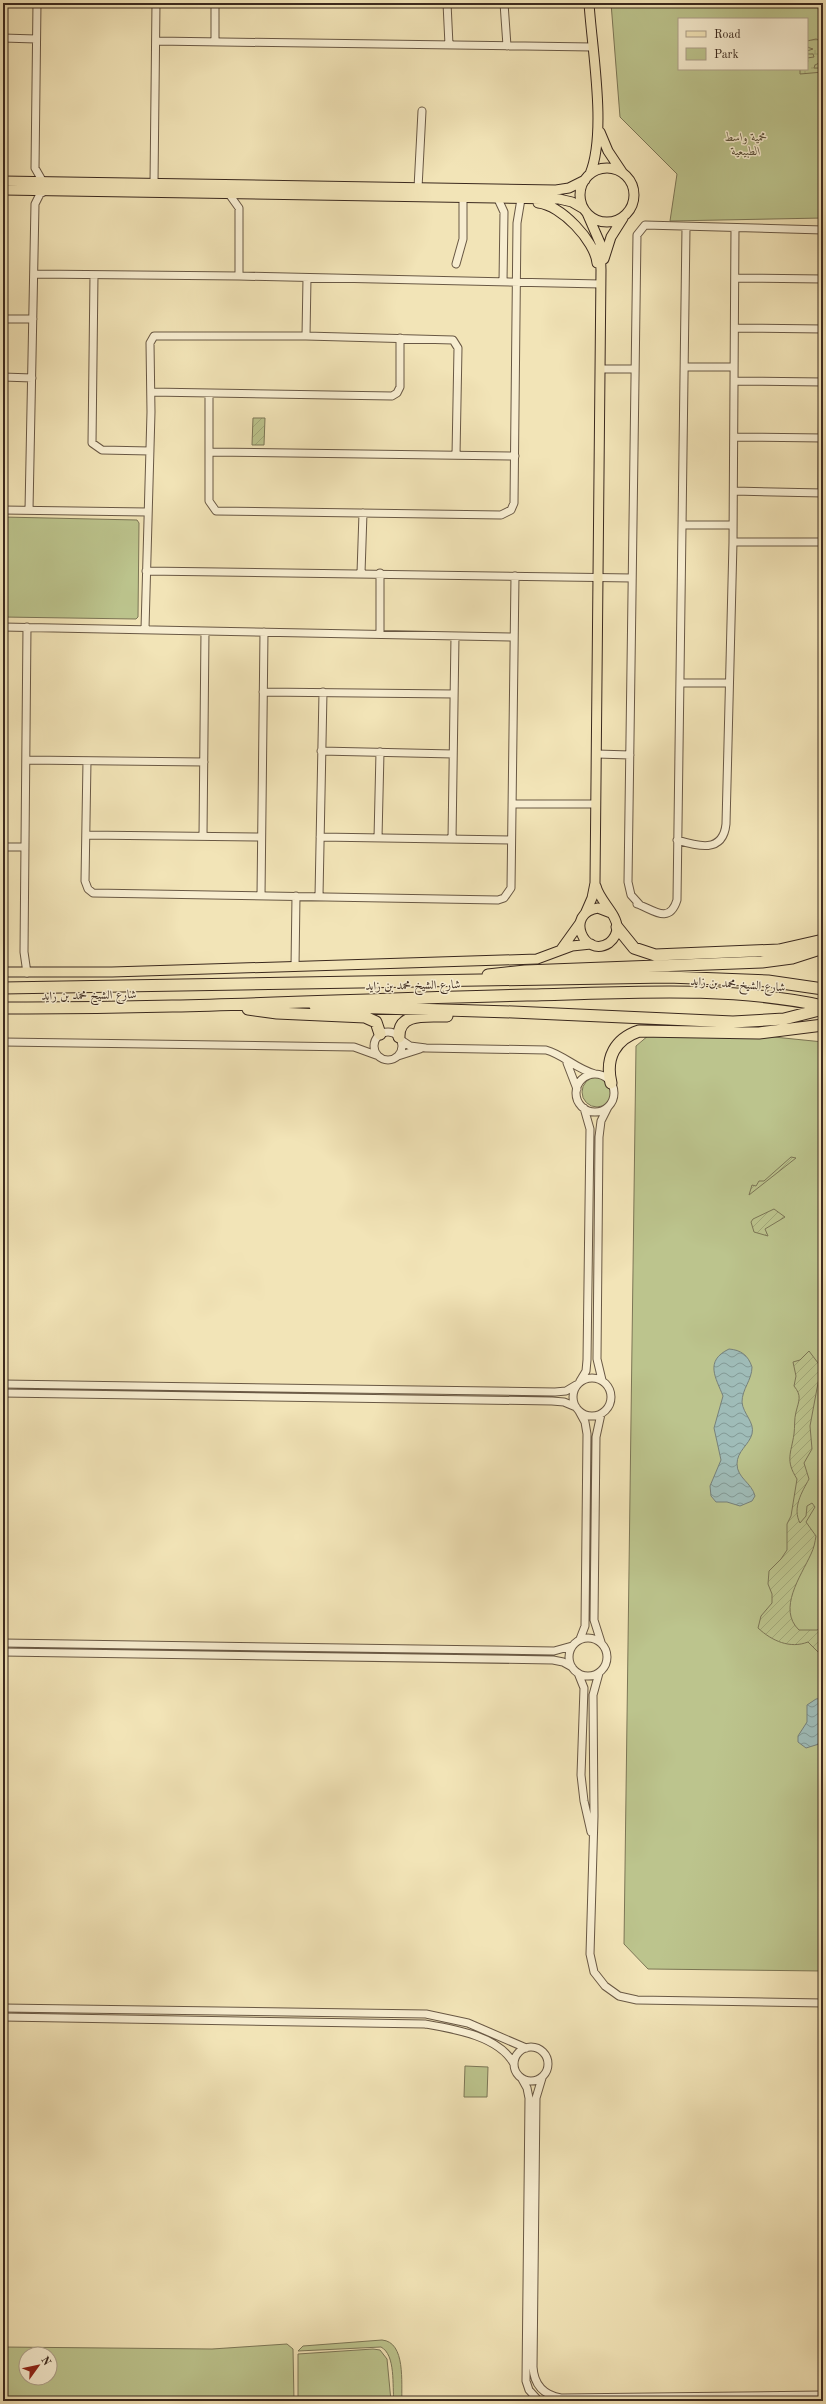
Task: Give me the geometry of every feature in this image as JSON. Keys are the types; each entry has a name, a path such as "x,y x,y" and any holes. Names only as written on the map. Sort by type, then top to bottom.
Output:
{"highway":[{"path":"617,927 634,948 655,955 779,950 823,940"},
{"path":"438,980 525,971 762,962 792,958 823,948"},
{"name":"شارع الشيخ محمد بن زايد","path":"3,988 438,980 722,978 775,981 823,989"},
{"name":"شارع الشيخ محمد بن زايد","path":"3,1008 232,1005 368,999 688,993 766,996 823,1008"},
{"path":"296,1002 334,1008 407,1008 750,1022 784,1019 823,1008"},
{"path":"232,1005 277,1013 365,1017 376,1022 378,1035"},
{"path":"400,1039 400,1027 412,1017 494,1016 513,1012"},
{"path":"611,1083 609,1074 611,1055 622,1040 639,1031 759,1032 823,1025"}],"main road":[{"path":"560,951 571,939 585,914 592,898 595,882 601,270 599,238 586,211 580,194 597,153 598,123 589,3"},
{"path":"598,123 606,147 623,173 630,180 634,193 632,207 624,216 611,237 601,270"},
{"path":"45,186 154,183 560,190 603,168 617,170 623,173"},
{"path":"3,181 25,185 229,194 564,199 586,211 599,221 612,222 624,216"},
{"path":"3,190 25,185"},
{"path":"429,196 455,193 458,188"},
{"path":"523,199 555,208 588,240 595,253 597,274 601,283"},
{"path":"3,972 24,973 295,967 537,960 575,945 591,944 600,946 609,943 615,936 617,927 611,913 600,898 595,882"},
{"path":"585,914 598,908 611,913"},
{"path":"580,923 583,938 591,944"}],"street":[{"path":"29,510 35,204 45,186 35,168 37,3"},
{"path":"154,183 156,3"},
{"path":"215,3 215,42"},
{"path":"447,3 449,45"},
{"path":"504,3 507,46"},
{"path":"3,38 36,39"},
{"path":"156,41 592,47"},
{"path":"418,188 422,111"},
{"path":"35,168 25,185 35,204"},
{"path":"229,194 239,208 239,276"},
{"path":"239,208 249,194"},
{"path":"456,264 463,239 463,197"},
{"path":"498,199 504,212 503,282"},
{"path":"209,393 209,501 216,510 504,514 511,510 514,503 515,456 517,223 523,199"},
{"path":"686,228 683,525 676,904 671,911 663,914 655,913 640,905 631,895 628,882 637,235 645,226 823,230"},
{"path":"677,840 697,846 709,846 719,840 726,830 734,525 735,228"},
{"path":"503,270 517,271"},
{"path":"34,274 239,276 517,283 601,283"},
{"path":"94,275 92,443 96,448 102,450 150,451"},
{"path":"306,336 307,278"},
{"path":"735,278 823,279"},
{"path":"3,319 33,319"},
{"path":"734,491 823,493 823,329 735,328"},
{"path":"145,630 147,512 150,451 150,343 156,335 306,336 451,340 457,345 456,455"},
{"path":"151,392 392,396 397,393 400,387 400,338"},
{"path":"685,366 734,367"},
{"path":"601,369 634,369"},
{"path":"3,378 32,378"},
{"path":"734,382 823,382"},
{"path":"734,437 822,438"},
{"path":"209,452 515,456"},
{"path":"3,510 147,512"},
{"path":"361,573 363,513"},
{"path":"683,525 734,525"},
{"path":"733,542 823,542"},
{"path":"146,570 632,578"},
{"path":"380,574 380,634"},
{"path":"87,761 85,884 93,893 501,899 506,896 511,888 515,576"},
{"path":"3,628 514,637"},
{"path":"24,973 27,628"},
{"path":"203,836 205,631"},
{"path":"261,896 264,632"},
{"path":"452,839 455,636"},
{"path":"680,683 730,683"},
{"path":"263,692 454,694"},
{"path":"319,896 323,692"},
{"path":"322,751 453,754"},
{"path":"378,838 380,752"},
{"path":"597,754 630,754"},
{"path":"27,760 204,762"},
{"path":"512,804 596,804"},
{"path":"86,835 261,836"},
{"path":"320,838 511,840"},
{"path":"3,847 25,847"},
{"path":"295,967 296,896"},
{"path":"3,1042 354,1047 366,1044 378,1035 391,1032 410,1046 426,1048 540,1050 552,1052 579,1069 604,1076 611,1083 614,1094 601,1121 599,1137 597,1359 602,1380 611,1394 609,1406 601,1414 592,1416 564,1402 552,1401 3,1393"},
{"path":"376,1055 373,1046 378,1035"},
{"path":"398,1057 402,1049 400,1039"},
{"path":"354,1047 389,1060 426,1048"},
{"path":"3,1643 554,1651 563,1650 572,1646 580,1639 585,1626 587,1434 585,1422 573,1396 587,1366 590,1129 584,1108 577,1100 577,1089 566,1061"},
{"path":"577,1089 583,1079 595,1074"},
{"path":"584,1108 594,1112 608,1107"},
{"path":"3,1384 555,1392 566,1390 591,1378 602,1380"},
{"path":"340,1397 343,1394 342,1389"},
{"path":"601,1414 596,1438 594,1620 600,1642 606,1650 607,1660 599,1673 593,1695 594,1816 592,1842 590,1954 596,1976 612,1992 637,2000 823,2003"},
{"path":"580,1639 593,1638 600,1642"},
{"path":"572,1646 569,1654 572,1667"},
{"path":"3,1652 553,1660 563,1662 572,1667 578,1673 584,1694 582,1788 592,1842"},
{"path":"578,1673 588,1676 599,1673"},
{"path":"3,2008 426,2014 468,2023 526,2048 540,2050 546,2057 548,2066 537,2087 536,2098 533,2367 536,2382 540,2388 546,2393 561,2398 823,2395"},
{"path":"89,2018 126,2015 129,2009"},
{"path":"3,2018 89,2018 425,2024 450,2029 481,2039 504,2051 514,2064"},
{"path":"526,2048 517,2054 514,2064 515,2070 527,2088 528,2098 526,2381 529,2390 539,2401"},
{"path":"522,2079 532,2081 542,2078"}],"green space":[{"name":"محمية واسط الطبيعية","path":"611,3 823,3 823,218 670,221 677,174 620,117"},
{"path":"816,39 823,41 823,56 821,59 823,65 819,63 815,65 814,68 823,68 823,72 800,74 800,70 808,70 808,58 814,57 813,54 808,54 808,51 813,49 808,47 808,41"},
{"path":"253,418 265,418 264,445 252,445"},
{"path":"3,517 137,520 139,523 138,617 136,619 3,617"},
{"path":"649,1035 774,1037 823,1042 823,1971 648,1969 624,1944 636,1046"},
{"path":"597,1077 608,1081 612,1092 608,1103 597,1107 586,1103 582,1092 586,1081"},
{"path":"791,1157 796,1158 749,1195 752,1185 756,1186 759,1181 764,1181"},
{"path":"774,1209 785,1217 765,1229 768,1236 754,1232 751,1222 753,1219"},
{"path":"809,1351 821,1367 810,1426 812,1449 804,1463 809,1479 799,1500 797,1512 800,1523 806,1516 807,1506 812,1503 815,1507 806,1522 816,1536 812,1552 793,1592 790,1603 790,1612 793,1622 799,1630 817,1630 823,1626 823,1651 818,1652 808,1642 795,1645 788,1644 769,1637 758,1628 761,1616 772,1603 772,1594 768,1584 769,1571 781,1559 787,1550 787,1524 791,1516 797,1479 790,1462 790,1452 799,1398 794,1386 796,1376 793,1362 800,1360"},
{"path":"465,2066 488,2067 487,2097 464,2097"},
{"path":"382,2340 390,2342 399,2355 402,2374 402,2401 394,2401 391,2364 386,2351 381,2347 298,2351 303,2346"},
{"path":"287,2344 293,2349 294,2401 3,2401 3,2347 18,2347 18,2386 58,2386 58,2348 212,2349"},
{"path":"373,2349 380,2350 387,2359 391,2401 298,2401 298,2354"}],"water":[{"path":"729,1349 744,1354 752,1367 752,1372 742,1397 742,1402 744,1410 752,1426 752,1434 739,1455 737,1464 739,1473 751,1487 755,1496 752,1501 740,1506 727,1502 716,1502 711,1496 710,1486 721,1460 714,1428 723,1396 715,1376 714,1364 721,1354"},
{"path":"823,1698 823,1736 819,1744 806,1748 798,1742 798,1736 807,1722 807,1705 816,1699"}]}
